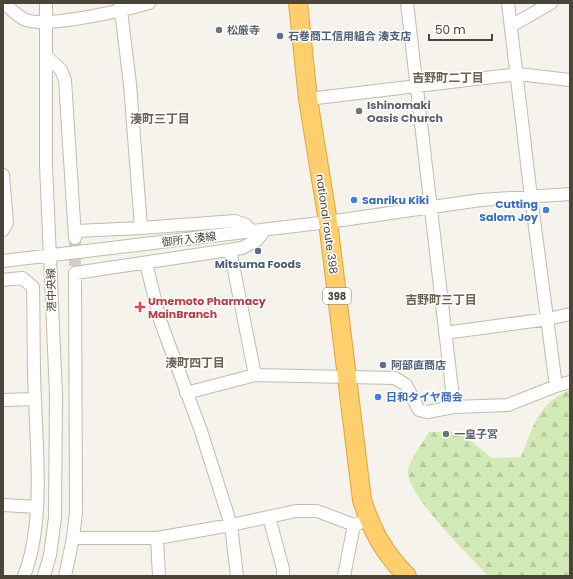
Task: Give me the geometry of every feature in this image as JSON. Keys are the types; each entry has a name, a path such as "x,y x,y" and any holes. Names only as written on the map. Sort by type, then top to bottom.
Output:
{"highway":[{"name":"national route 398","path":"298,3 308,99 328,222 360,488 361,523 407,576"}],"street":[{"path":"4,3 26,20 46,21 149,3"},
{"name":"港中央線","path":"44,576 50,555 55,518 56,394 46,166 46,3"},
{"path":"407,3 454,407"},
{"path":"508,3 518,74 531,197 556,386"},
{"path":"511,26 551,3"},
{"path":"120,7 130,84 141,228"},
{"path":"46,56 61,70 65,80 76,234 235,221 246,225 251,231"},
{"path":"308,99 518,74 570,80"},
{"path":"3,175 7,223 3,230"},
{"name":"御所入湊線","path":"3,261 328,222 481,200 570,194"},
{"path":"65,576 73,538 76,512 75,269 146,264 230,250 249,245 265,230"},
{"path":"230,250 255,375"},
{"path":"146,264 160,320 186,394 201,431 231,525 237,576"},
{"path":"3,280 22,278 33,287 35,399 38,443 36,507 28,564 24,576"},
{"path":"445,333 548,319 570,314"},
{"path":"186,394 255,375 395,378 406,385 419,410 424,412 454,407 508,405 570,382"},
{"path":"3,400 35,399"},
{"path":"3,505 36,507"},
{"path":"73,538 157,538 231,525 296,511 316,512 361,523 344,576"},
{"path":"269,517 283,570 283,576"},
{"path":"157,538 159,576"}],"green space":[{"path":"570,390 570,576 488,576 454,540 416,494 410,480 408,470 409,466 429,432 460,432 492,458 521,457 533,426 543,409 550,402"}],"tunnel":[{"path":"75,238 75,266"}],"place":[{"name":"松厳寺","path":"219,30"},
{"name":"石巻商工信用組合 湊支店","path":"280,36"},
{"name":"Ishinomaki Oasis Church","path":"359,111"},
{"name":"Sanriku Kiki","path":"354,200"},
{"name":"Cutting Salom Joy","path":"546,210"},
{"name":"Mitsuma Foods","path":"258,251"},
{"name":"Umemoto Pharmacy MainBranch","path":"140,307"},
{"name":"阿部直商店","path":"383,365"},
{"name":"日和タイヤ商会","path":"378,397"},
{"name":"一皇子宮","path":"446,434"}],"district":[{"name":"吉野町二丁目","path":"448,77"},
{"name":"湊町三丁目","path":"160,118"},
{"name":"吉野町三丁目","path":"441,299"},
{"name":"湊町四丁目","path":"195,362"}]}
